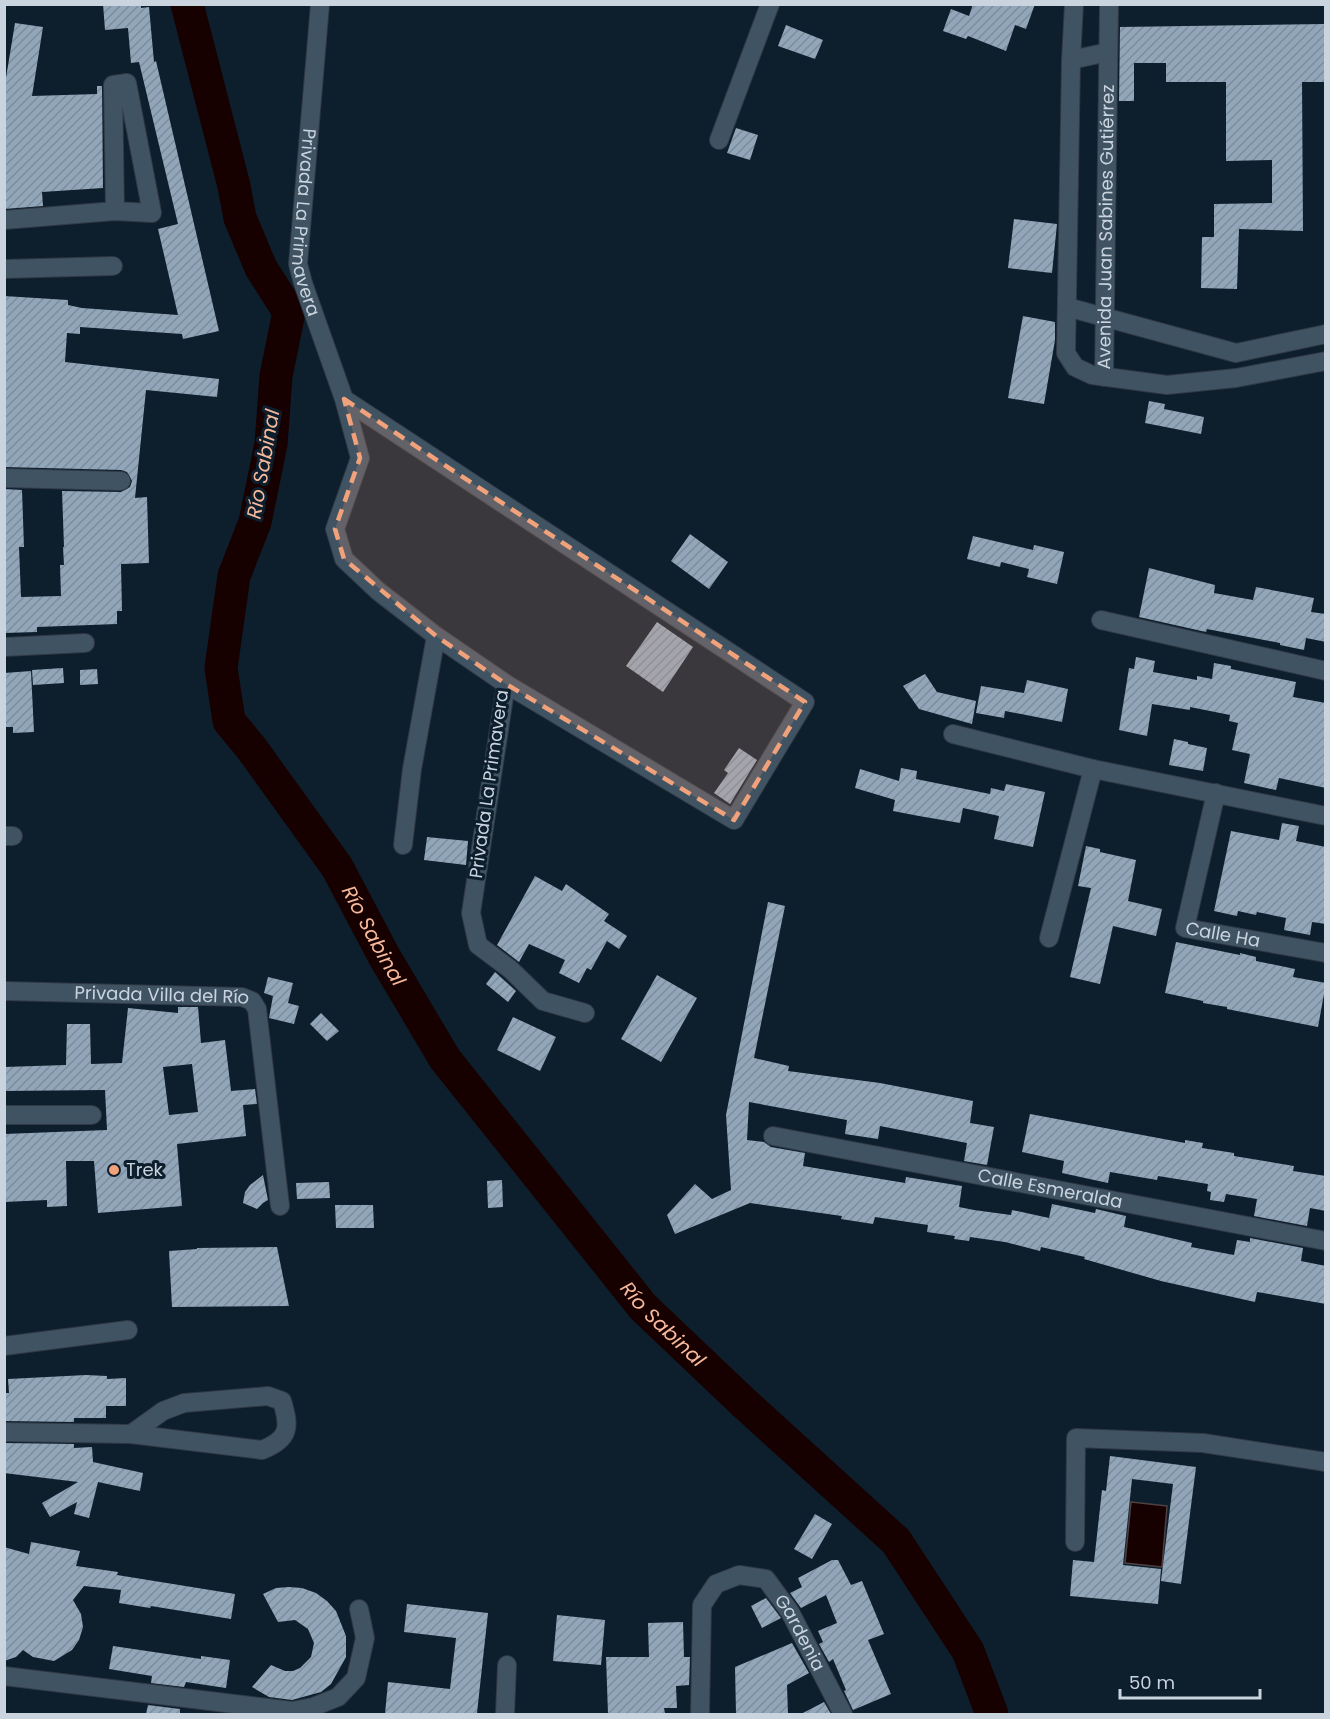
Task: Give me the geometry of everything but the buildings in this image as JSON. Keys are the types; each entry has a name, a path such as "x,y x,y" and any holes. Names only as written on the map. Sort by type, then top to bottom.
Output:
{"street":[{"name":"Privada La Primavera","path":"320,4 298,264 344,399 360,458 335,529 344,559 378,591 436,636 506,684 471,913 478,945 510,969 543,1001 585,1013"},
{"path":"719,140 770,4"},
{"name":"Avenida Juan Sabines Gutiérrez","path":"1074,4 1066,353 1075,367 1092,375 1104,377 1108,4"},
{"path":"1071,60 1108,52"},
{"path":"4,220 115,211 152,213 127,83 113,85 115,211"},
{"path":"4,269 113,266"},
{"path":"1067,307 1236,352 1326,334"},
{"path":"1250,350 1252,375"},
{"path":"1104,377 1167,385 1252,375 1326,361"},
{"path":"344,399 805,702 734,820 506,684"},
{"path":"4,478 121,481"},
{"path":"1101,620 1326,671"},
{"path":"403,845 412,769 436,636"},
{"path":"4,647 85,643"},
{"path":"953,735 1093,768 1326,816"},
{"path":"1049,939 1093,768"},
{"name":"Calle Ha","path":"1216,793 1185,928 1326,953"},
{"name":"Privada Villa del Río","path":"4,991 242,997 252,1000 257,1009 280,1206"},
{"path":"4,1115 92,1114"},
{"name":"Calle Esmeralda","path":"773,1136 1326,1241"},
{"path":"4,1346 128,1330"},
{"path":"4,1432 131,1434 262,1450 277,1444 287,1430 286,1415 282,1401 268,1396 184,1402 163,1411 131,1434"},
{"path":"1075,1542 1076,1438 1203,1443 1326,1462"},
{"name":"Gardenia","path":"700,1714 702,1605 716,1584 739,1575 766,1580 790,1612 843,1714"},
{"path":"4,1676 292,1711 313,1707 338,1697 356,1678 365,1638 359,1609"},
{"path":"505,1714 507,1665"}],"highlighted area":[{"path":"344,399 805,702 734,820 506,684 436,636 344,559 335,529 360,458"}],"shaded area":[{"path":"1131,1502 1167,1506 1162,1567 1125,1563"}],"waterway":[{"name":"Río Sabinal","path":"187,4 234,186 240,218 261,268 289,312 276,376 271,444 255,522 234,576 221,668 229,721 252,749 337,867 384,956 445,1059 643,1307 744,1403 896,1541 968,1651 992,1714"}],"place":[{"name":"Trek","path":"114,1170"}]}
